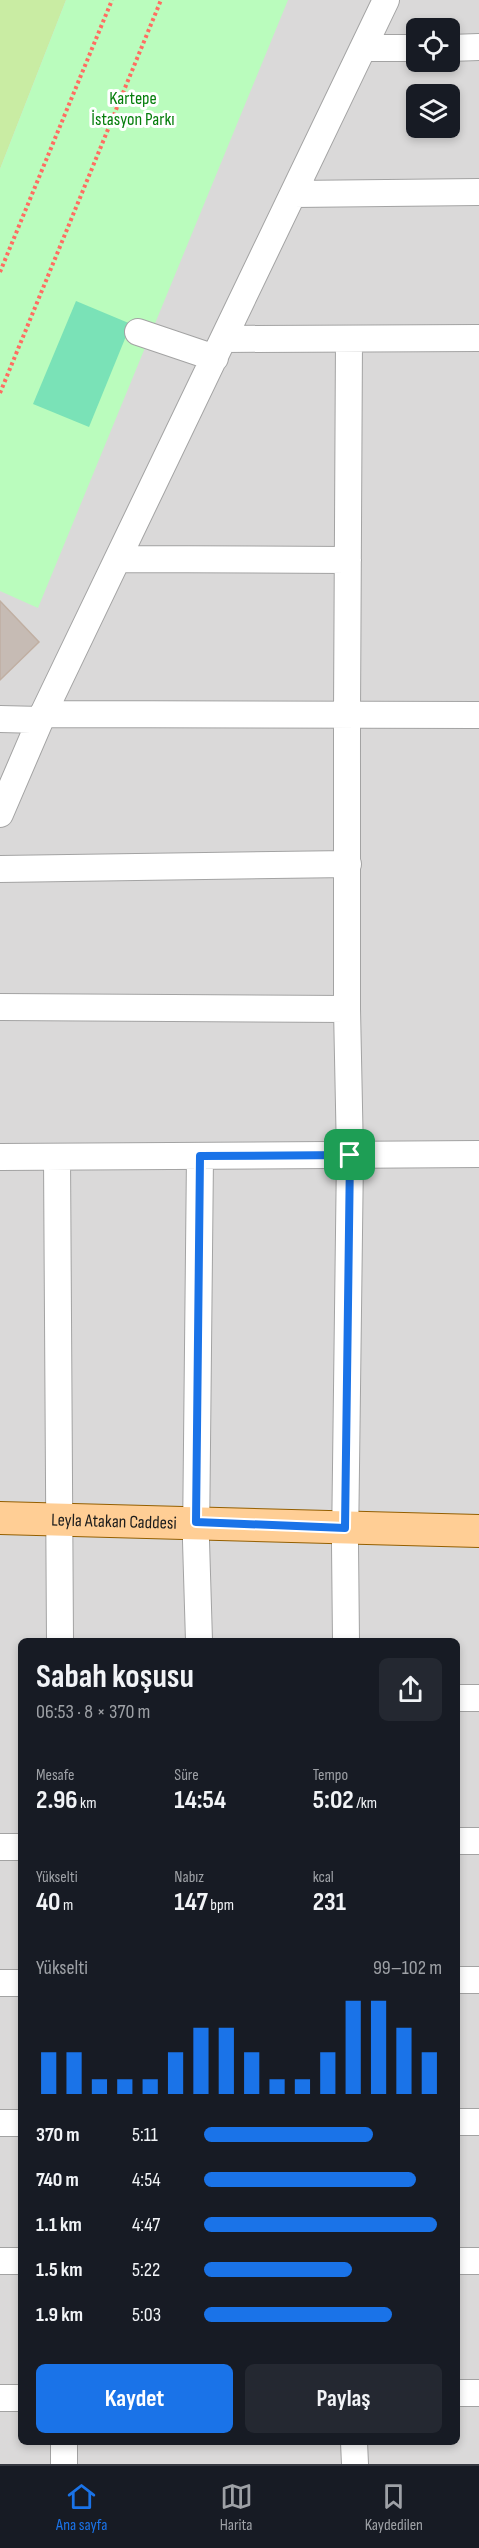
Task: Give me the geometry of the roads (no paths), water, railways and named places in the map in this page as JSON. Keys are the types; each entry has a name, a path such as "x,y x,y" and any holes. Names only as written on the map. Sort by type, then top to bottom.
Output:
{"main road":[{"name":"Leyla Atakan Caddesi","path":"0,1518 58,1529"},
{"name":"Leyla Atakan Caddesi","path":"0,1537 58,1529 345,1537 479,1547"},
{"name":"Leyla Atakan Caddesi","path":"345,1537 479,1531"}],"street":[{"path":"0,814 42,717 386,0"},
{"path":"460,48 479,47"},
{"path":"363,48 406,48"},
{"path":"294,194 479,192"},
{"path":"138,332 220,349 350,339 479,339"},
{"path":"346,1638 345,1537 350,1155 347,1008 347,714 350,339"},
{"path":"117,559 348,560"},
{"path":"0,719 479,714"},
{"path":"0,868 348,864"},
{"path":"0,1007 347,1008"},
{"path":"0,1157 479,1154"},
{"path":"199,1638 196,1532 200,1156"},
{"path":"57,1157 60,1638"},
{"path":"460,1698 479,1698"},
{"path":"460,1841 479,1840"},
{"path":"0,1847 18,1846"},
{"path":"460,1980 479,1980"},
{"path":"0,1983 18,1983"},
{"path":"460,2122 479,2122"},
{"path":"0,2123 18,2123"},
{"path":"0,2261 18,2261"},
{"path":"460,2261 479,2261"},
{"path":"460,2393 479,2393"},
{"path":"0,2398 18,2398"},
{"path":"64,2445 64,2464"},
{"path":"354,2445 355,2464"}],"park label":[{"name":"Kartepe İstasyon Parkı","path":"133,108"}]}
